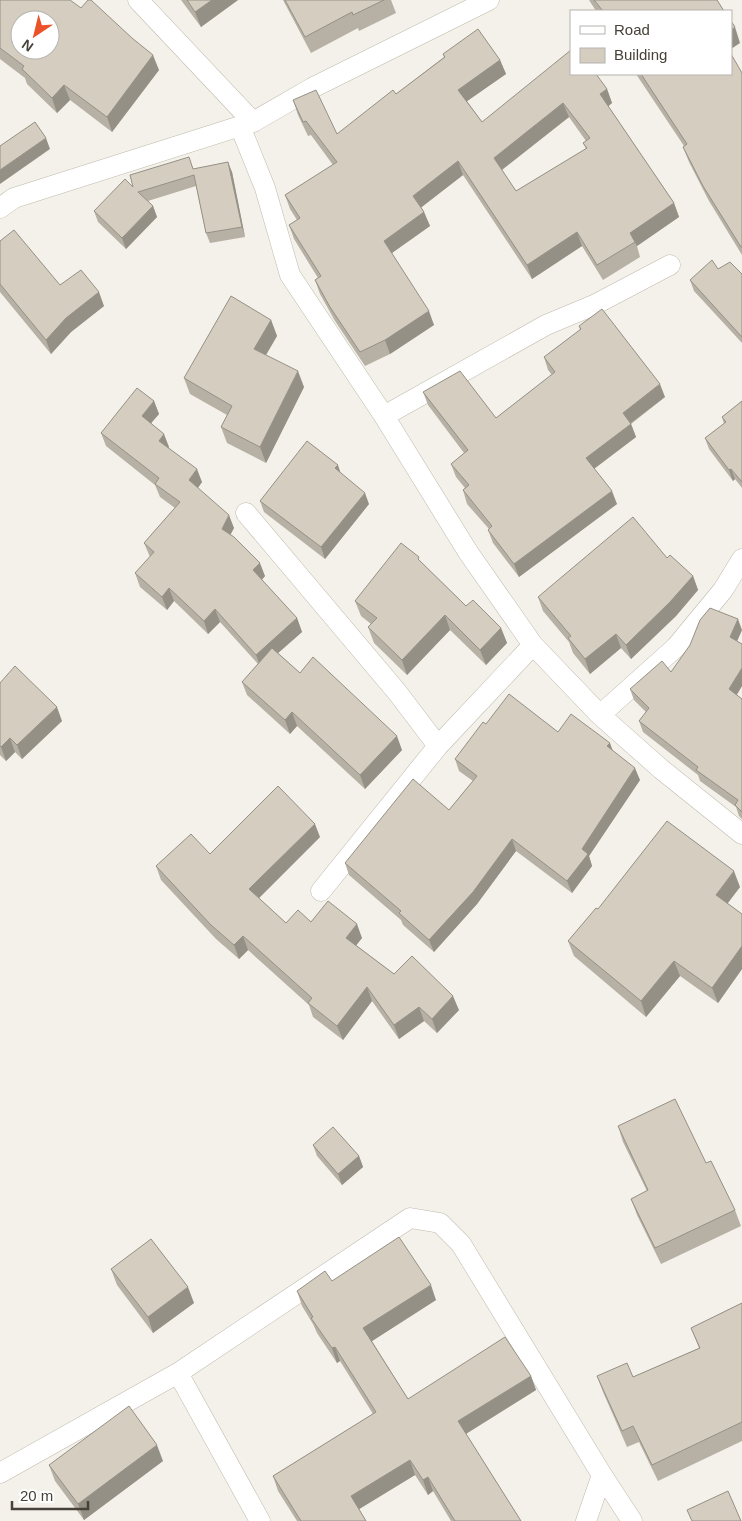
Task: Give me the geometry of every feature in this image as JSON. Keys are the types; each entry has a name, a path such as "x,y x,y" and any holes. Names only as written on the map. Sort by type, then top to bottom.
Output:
{"street":[{"path":"138,0 247,124 290,275 384,416 468,552 533,645 600,715 661,769 742,834"},
{"path":"0,208 14,198 247,124 312,88 488,0"},
{"path":"384,416 546,326 594,305 670,265"},
{"path":"246,513 397,692 438,746"},
{"path":"600,715 676,647 723,590 742,559"},
{"path":"321,891 438,746 533,645"},
{"path":"0,1473 178,1373 410,1218 440,1223 462,1244 602,1476 632,1521"},
{"path":"178,1373 260,1521"},
{"path":"586,1521 602,1476"}],"building":[{"path":"0,0 70,0 81,8 88,0 91,0 153,55 107,117 64,85 52,98 22,69 24,66 16,60 60,60 60,10 10,10 10,56 0,48"},
{"path":"187,0 212,0 195,12"},
{"path":"285,0 384,0 353,15 352,12 305,37"},
{"path":"594,0 717,0 723,10 602,10"},
{"path":"478,29 500,60 458,90 482,122 570,51 570,75 597,75 607,89 600,94 674,203 630,233 635,242 597,265 577,232 527,265 458,161 413,196 424,212 384,241 429,311 385,340 360,352 330,307 315,280 321,276 289,225 300,218 285,195 337,162 306,121 303,122 293,100 316,90 337,134 393,90 396,94 445,57 443,54","holes":["563,103 590,138 583,143 587,148 516,191 494,158"]},
{"path":"732,56 742,73 742,247 703,186 683,147 687,144 642,75 732,75"},
{"path":"35,122 46,138 0,170 0,146"},
{"path":"189,157 193,169 228,162 242,227 206,233 194,175 138,192 153,206 122,238 94,211 125,179 133,187 130,175"},
{"path":"14,230 60,285 81,270 99,292 66,318 46,340 0,284 0,241"},
{"path":"712,260 718,269 730,262 742,274 742,337 690,280"},
{"path":"231,296 271,320 254,349 298,371 260,447 221,427 232,406 184,378"},
{"path":"602,309 660,384 623,413 631,424 586,458 612,491 514,564 488,530 492,526 463,490 469,485 451,464 468,450 423,392 460,371 496,418 555,372 544,357 581,329 579,326"},
{"path":"137,388 154,401 142,416 164,434 159,441 197,469 189,480 229,515 222,529 234,537 260,563 253,570 297,618 256,655 215,609 204,621 169,588 162,597 135,573 154,552 144,543 180,502 155,484 159,478 101,433"},
{"path":"742,401 742,482 731,469 729,470 705,438 726,422 722,417"},
{"path":"307,441 338,465 335,468 365,493 321,547 260,501"},
{"path":"633,517 667,558 670,555 693,576 670,602 626,645 616,634 585,659 568,638 571,636 538,597"},
{"path":"401,543 419,557 418,559 466,606 473,600 501,628 480,650 445,615 402,660 368,627 377,618 355,601"},
{"path":"710,608 738,619 730,637 742,644 742,668 729,689 742,699 742,812 735,805 738,800 696,770 698,767 639,721 649,708 630,689 662,661 671,672 690,645 700,620"},
{"path":"272,648 300,673 313,657 397,736 360,775 292,712 285,720 242,682"},
{"path":"15,666 57,707 17,745 10,738 1,747 0,683"},
{"path":"509,694 558,732 571,714 610,743 607,746 635,768 582,849 588,854 567,881 512,839 473,892 429,940 399,913 401,911 345,863 413,779 449,810 477,776 455,759 483,722 486,724"},
{"path":"278,786 315,824 249,889 286,923 298,910 311,922 328,901 357,924 346,938 394,974 412,956 453,996 432,1019 419,1007 394,1025 367,987 337,1026 308,1003 312,998 243,936 234,945 211,925 156,866 191,834 210,854"},
{"path":"667,821 734,871 716,895 742,914 742,946 712,988 674,961 641,1001 568,941 596,908 598,909"},
{"path":"675,1099 706,1163 711,1161 735,1210 655,1248 631,1199 648,1190 618,1126"},
{"path":"333,1127 359,1156 338,1174 313,1145"},
{"path":"399,1237 431,1285 363,1328 408,1399 505,1337 531,1376 458,1421 521,1521 455,1521 428,1477 423,1480 410,1460 351,1496 366,1521 301,1521 273,1476 376,1412 335,1347 332,1348 311,1318 313,1317 297,1291 325,1271 332,1281"},
{"path":"151,1239 188,1287 148,1317 111,1269"},
{"path":"742,1303 742,1422 652,1465 633,1426 622,1431 597,1376 627,1363 633,1377 700,1348 691,1328"},
{"path":"129,1406 157,1445 78,1504 49,1465"},
{"path":"728,1491 741,1521 692,1521 687,1510"}]}
